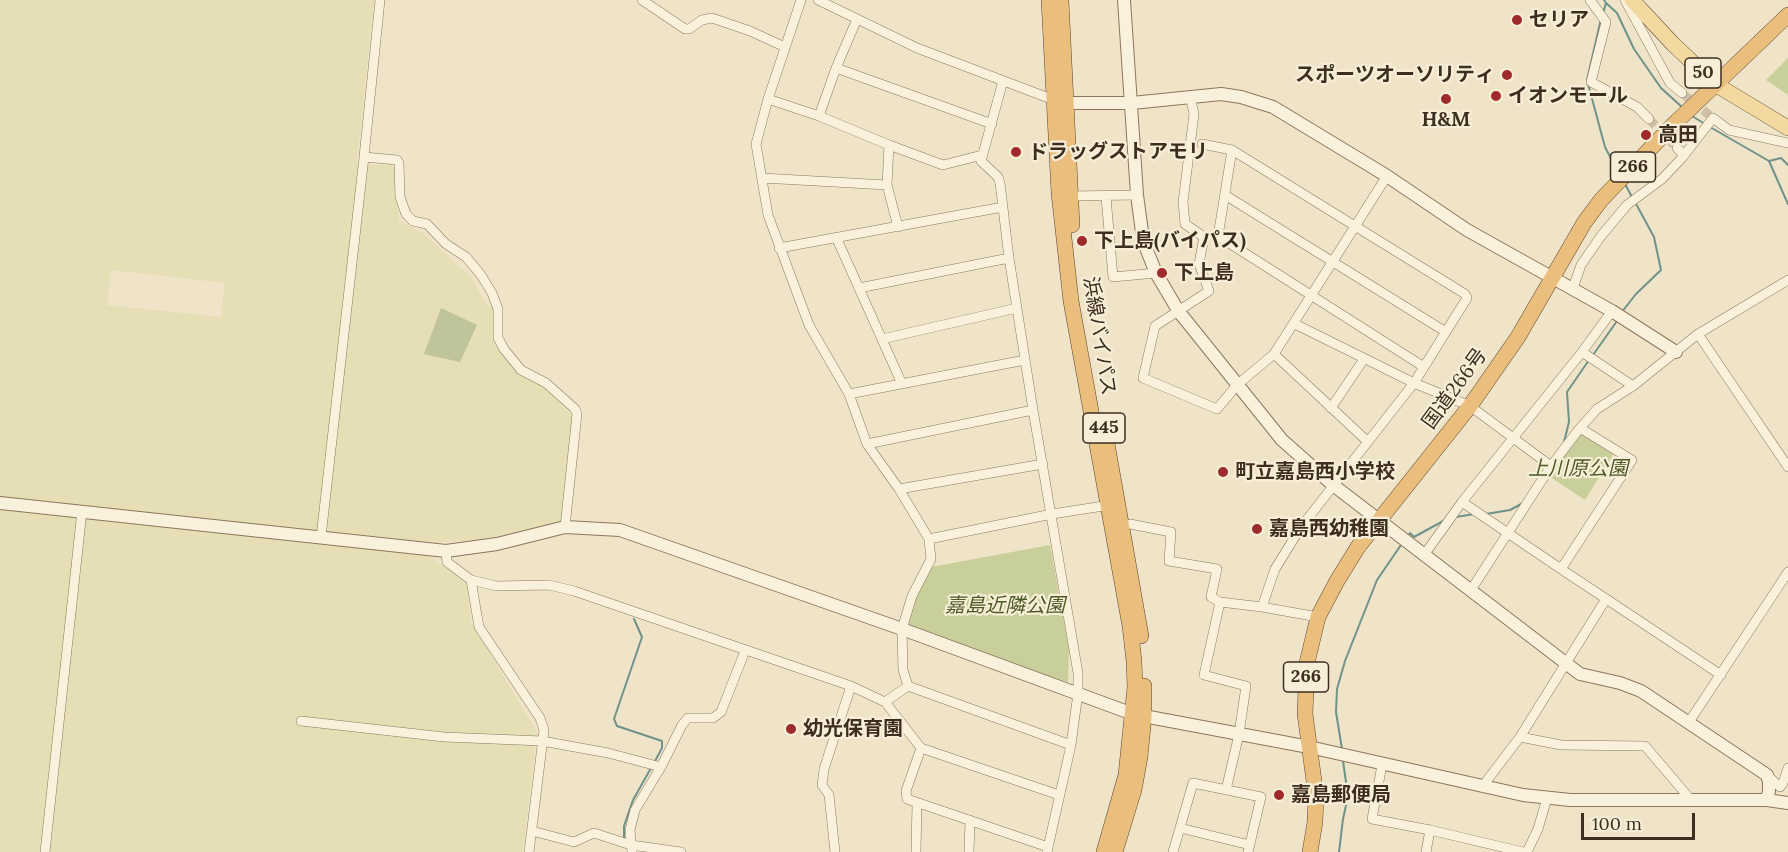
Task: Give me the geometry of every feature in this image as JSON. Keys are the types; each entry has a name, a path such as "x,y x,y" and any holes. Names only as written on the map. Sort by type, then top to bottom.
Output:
{"highway":[{"name":"浜線バイパス","path":"1049,0 1061,102"},
{"name":"浜線バイパス","path":"1061,0 1064,195 1113,504 1139,617 1144,661 1138,715 1126,775 1104,852"},
{"name":"国道266号","path":"1310,852 1316,796 1305,714 1307,663 1318,617 1358,547 1470,406 1518,337 1584,223 1601,200 1715,84 1788,15"},
{"name":"浜線バイパス","path":"1116,852 1134,789 1140,757 1138,715"}],"main road":[{"name":"50","path":"1632,0 1715,84 1788,128"}],"street":[{"path":"321,537 380,0"},
{"path":"642,0 685,29 689,29 702,20 712,18 750,31 785,47"},
{"path":"801,0 768,99 756,144 768,215 808,325 849,394 867,444 899,489 929,539 931,559 912,596 902,629 903,670 908,686"},
{"path":"818,0 917,48 1061,102 1132,103 1221,94 1241,97 1273,107 1387,176 1467,230 1573,288 1676,352"},
{"path":"1124,0 1137,195 1142,232 1156,273 1179,312 1282,440 1333,485 1565,664 1588,677 1620,683 1641,691 1767,775 1780,787 1788,768"},
{"path":"1590,0 1606,22 1591,82 1637,107 1649,119"},
{"path":"1625,0 1670,83 1682,93"},
{"path":"819,116 857,19"},
{"path":"836,68 992,124"},
{"path":"921,748 906,792 907,799 1048,850 1071,745 1078,693 1078,673 1033,410 998,177 983,165 982,155 1004,81"},
{"path":"1190,96 1194,114 1183,202 1185,224 1204,237 1199,264 1209,291 1155,326 1143,378 1217,409 1237,385 1274,354 1387,176"},
{"path":"768,99 819,116 889,146 943,165 982,155"},
{"path":"1573,288 1581,265 1614,220 1627,205 1662,179 1682,158 1713,118 1730,130 1788,143"},
{"path":"1202,144 1232,150 1465,294 1467,298 1414,383 1301,527 1275,569 1262,607"},
{"path":"889,146 887,185 898,227"},
{"path":"1677,148 1682,153 1682,158"},
{"path":"1232,150 1218,236 1424,367"},
{"path":"364,158 397,160 400,197 406,214 413,221 427,224 446,244 466,257 492,293 498,309 498,338 504,349 520,370 546,383 575,409 577,414 565,527"},
{"path":"762,178 887,185"},
{"path":"1064,195 1106,197 1137,195"},
{"path":"1225,195 1446,332"},
{"path":"1106,197 1113,277 1156,273"},
{"path":"779,248 1003,207"},
{"path":"836,237 902,384"},
{"path":"859,288 1009,258"},
{"path":"1471,590 1551,466 1597,409 1633,387 1698,334 1788,280"},
{"path":"882,339 1017,308"},
{"path":"1424,555 1462,502 1612,311"},
{"path":"1295,324 1414,383 1470,406 1551,466"},
{"path":"1698,334 1788,466"},
{"path":"1582,352 1633,387"},
{"path":"1274,354 1367,441"},
{"path":"1331,408 1364,359"},
{"path":"849,394 1025,360"},
{"path":"867,444 1033,410"},
{"path":"1561,569 1632,460 1580,428"},
{"path":"899,489 1043,464"},
{"path":"1462,502 1721,675"},
{"path":"0,503 446,551 497,544 565,527 620,530 1138,715 1308,747 1482,787 1547,798 1767,800 1788,804"},
{"path":"929,539 1113,504"},
{"path":"45,852 82,511"},
{"path":"1130,524 1171,532 1169,561 1217,569 1211,597 1220,602 1318,617"},
{"path":"446,551 447,562 471,580 495,586 549,585 574,591 852,686 885,702 921,748 1059,795"},
{"path":"1689,722 1788,572"},
{"path":"471,580 479,627 540,718 544,730 529,852"},
{"path":"1482,787 1520,737 1606,599"},
{"path":"1220,602 1204,675 1246,686 1239,735 1226,790"},
{"path":"631,848 630,830 635,810 682,725 688,718 713,718 721,712 745,651"},
{"path":"835,852 829,795 822,785 824,769 852,686"},
{"path":"908,686 1071,745"},
{"path":"885,702 908,686"},
{"path":"302,721 444,737 542,741 608,753 661,766"},
{"path":"1520,737 1561,745 1645,746 1691,800"},
{"path":"1382,765 1372,819 1525,852 1538,829 1547,798"},
{"path":"1767,775 1769,790 1767,800"},
{"path":"1173,852 1193,783 1261,797 1249,848 1180,828"},
{"path":"916,852 917,803"},
{"path":"969,852 970,820"},
{"path":"1426,852 1430,830"},
{"path":"531,831 574,842 594,833 631,848 681,852"}],"shaded area":[{"path":"0,0 374,0 357,163 394,166 399,220 424,234 472,278 486,305 493,308 494,339 520,375 542,386 573,416 561,523 479,540 423,543 0,498","holes":["111,270 225,283 221,317 107,305"]},
{"path":"0,507 425,553 466,583 471,622 537,732 523,852 0,852"}],"green space":[{"path":"1788,58 1788,95 1766,80"},
{"path":"441,308 477,325 460,362 424,354"},
{"name":"上川原公園","path":"1581,428 1615,452 1585,500 1547,475"},
{"name":"嘉島近隣公園","path":"1050,545 1069,650 1068,682 1026,670 907,624 915,598 931,567"}],"waterway":[{"path":"1603,14 1606,3 1604,0"},
{"path":"1606,3 1617,13 1634,49 1661,88 1683,108"},
{"path":"1601,19 1587,80 1605,147 1619,174"},
{"path":"1692,116 1705,124"},
{"path":"1710,127 1769,161 1788,204"},
{"path":"1769,161 1781,158 1788,165"},
{"path":"1625,184 1632,197"},
{"path":"1621,313 1636,294 1661,270 1654,237 1635,202"},
{"path":"1593,355 1617,321"},
{"path":"1564,442 1569,422 1567,392 1589,360"},
{"path":"1486,514 1510,510 1523,503"},
{"path":"1456,517 1474,514"},
{"path":"1408,536 1410,533 1414,537 1445,520"},
{"path":"1342,749 1336,712 1337,689 1345,661 1377,580 1403,542"},
{"path":"634,619 642,637 614,719 617,726 662,741 662,748 654,763"},
{"path":"1339,852 1348,796 1343,761"},
{"path":"624,841 624,826 633,800 651,768"}],"tunnel":[{"path":"1682,93 1713,118"},
{"path":"1649,119 1677,148"}],"place":[{"name":"セリア","path":"1517,20"},
{"name":"スポーツオーソリティ","path":"1507,75"},
{"name":"イオンモール","path":"1496,96"},
{"name":"H&M","path":"1446,99"},
{"name":"高田","path":"1646,135"},
{"name":"ドラッグストアモリ","path":"1016,152"},
{"name":"下上島(バイパス)","path":"1082,241"},
{"name":"下上島","path":"1162,273"},
{"name":"町立嘉島西小学校","path":"1223,472"},
{"name":"嘉島西幼稚園","path":"1257,529"},
{"name":"幼光保育園","path":"791,729"},
{"name":"嘉島郵便局","path":"1279,795"}]}
